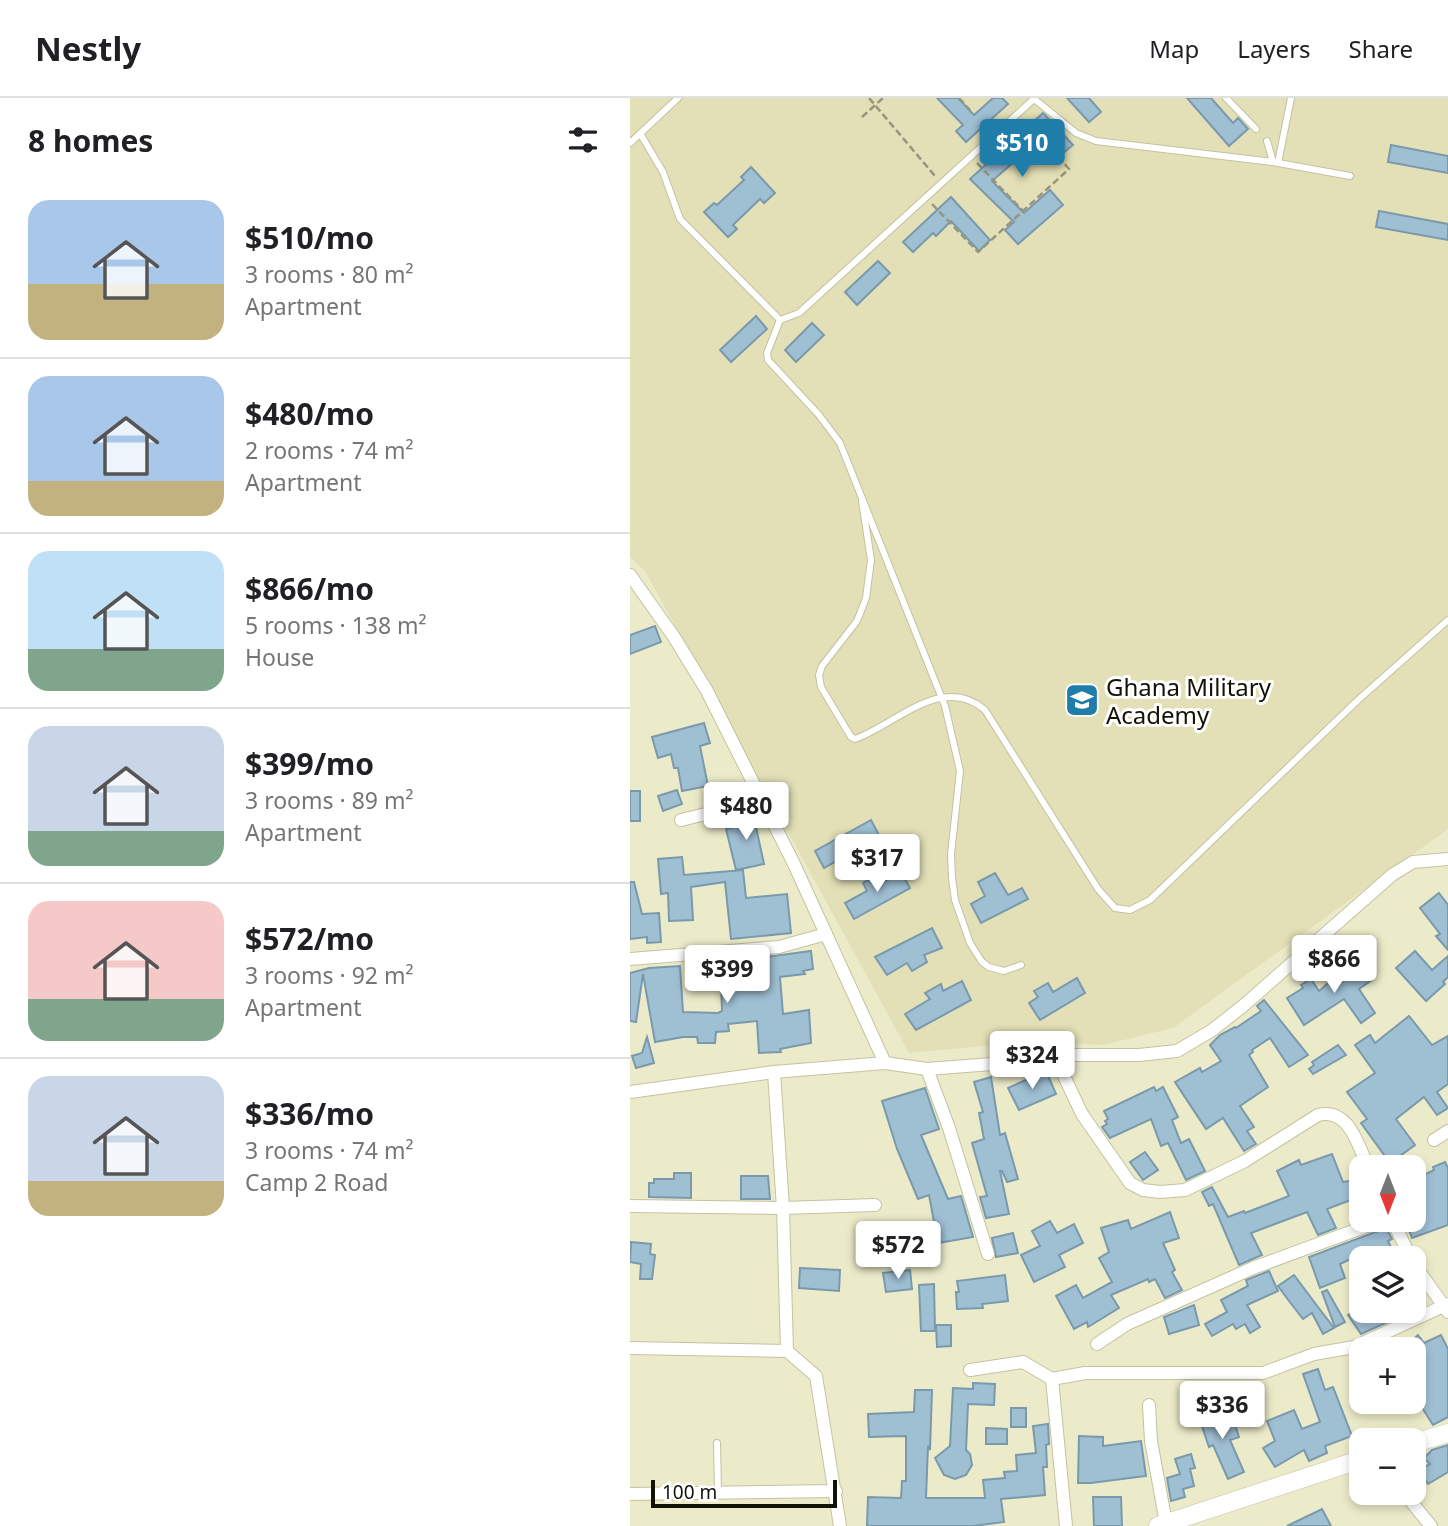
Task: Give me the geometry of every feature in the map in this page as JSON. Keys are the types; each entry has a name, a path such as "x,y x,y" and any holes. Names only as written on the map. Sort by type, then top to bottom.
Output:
{"street":[{"path":"630,575 707,691 763,800 885,1063"},
{"path":"681,820 763,800"},
{"path":"630,1092 774,1072 885,1063 927,1069 992,1064 1054,1055 1166,1054 1185,1048 1211,1031 1392,875 1413,862 1448,859"},
{"path":"630,959 779,947 826,934"},
{"path":"1054,1055 1082,1114 1130,1183 1143,1190 1185,1190 1245,1161 1318,1115 1328,1113 1338,1115 1351,1128 1363,1155"},
{"path":"927,1069 949,1128 988,1254"},
{"path":"774,1072 783,1208 787,1351"},
{"path":"1434,1140 1448,1131"},
{"path":"630,1206 783,1208 874,1205"},
{"path":"1097,1344 1126,1324 1253,1268 1350,1232"},
{"path":"970,1370 1023,1362 1052,1379 1085,1373 1263,1373 1314,1354 1354,1347 1446,1307 1426,1280"},
{"path":"630,1348 787,1351 816,1376 840,1526"},
{"path":"1052,1379 1066,1526"},
{"path":"1149,1405 1151,1441 1170,1524 1349,1463"},
{"path":"1426,1439 1448,1433"},
{"path":"630,1494 836,1490"},
{"path":"1414,1505 1431,1526"}],"lane":[{"path":"630,144 678,98"},
{"path":"1021,965 1003,971 989,967 982,962 970,943 955,900 951,854 960,771 942,698 849,464 831,430 768,360 767,353 780,320 800,313 1034,98 1076,133 1097,141 1275,163 1350,176"},
{"path":"1226,98 1256,129"},
{"path":"1275,163 1291,98"},
{"path":"641,135 663,172 680,219 780,320"},
{"path":"1267,141 1275,163"},
{"path":"862,501 871,560 866,598 857,621 822,666 820,682 846,729 855,739 922,702 942,698 977,702 985,710 1098,889 1115,908 1130,910 1150,900 1358,700 1448,620"},
{"path":"718,1443 718,1493"}],"path":[{"path":"869,98 942,184"},
{"path":"862,117 883,98"},
{"path":"959,98 970,110"},
{"path":"926,198 978,252 1069,169 1019,112"},
{"path":"971,157 1023,211"}],"shaded area":[{"name":"Ghana Military Academy","path":"630,98 1448,98 1448,829 1173,1028 1103,1045 1029,1042 909,1053 645,571 630,557"}],"building":[{"path":"937,98 958,98 974,115 993,98 1002,98 1008,104 966,142 956,131 963,125"},
{"path":"1067,98 1089,98 1101,112 1089,122"},
{"path":"1187,98 1211,98 1233,123 1238,118 1248,129 1229,146"},
{"path":"1043,113 1073,145 1061,155 1041,134 992,181 1024,213 1050,190 1063,205 1018,244 1005,230 1014,222 970,179"},
{"path":"1391,145 1448,156 1448,173 1388,162"},
{"path":"751,167 775,193 764,203 760,199 733,225 737,229 728,237 704,212 714,203 717,205 744,180 741,177"},
{"path":"951,197 990,240 979,251 951,221 936,236 933,233 913,252 903,242"},
{"path":"1379,211 1448,224 1448,240 1376,227"},
{"path":"878,261 890,273 857,305 845,292"},
{"path":"756,316 767,329 731,362 720,350"},
{"path":"812,323 824,335 796,362 785,350"},
{"path":"655,626 661,642 630,654 630,635"},
{"path":"704,723 710,743 700,746 708,786 682,791 678,768 674,768 671,754 658,758 652,737"},
{"path":"677,790 682,804 663,811 658,796"},
{"path":"630,791 640,791 640,821 630,821"},
{"path":"757,810 760,816 754,818 764,864 736,870 726,829 740,826 737,815"},
{"path":"871,820 881,839 861,850 864,856 851,863 847,855 824,868 815,851"},
{"path":"682,857 684,875 743,870 746,898 787,894 791,933 731,939 725,882 691,887 693,920 669,921 668,893 661,894 658,859"},
{"path":"901,872 910,888 854,919 845,903 867,891 863,883 879,874 883,882"},
{"path":"995,873 1008,895 1022,888 1028,899 981,923 971,904 985,896 978,882"},
{"path":"630,882 634,882 642,914 659,913 661,942 647,943 647,937 630,939"},
{"path":"1439,893 1448,905 1448,950 1436,936 1440,934 1420,908"},
{"path":"932,928 942,948 924,955 927,962 912,971 907,963 887,975 875,957"},
{"path":"811,951 813,969 803,971 805,974 780,977 783,1014 809,1010 811,1043 780,1049 781,1052 759,1053 757,1021 728,1024 729,1031 716,1032 715,1043 698,1043 697,1037 655,1042 643,974 636,1022 630,1021 630,973 649,968 680,966 683,1012 718,1013 722,1011 718,969 733,968 735,984 754,983 753,974 768,973 766,957"},
{"path":"1415,951 1432,970 1448,956 1448,977 1443,982 1445,984 1426,1001 1396,968"},
{"path":"1357,958 1372,980 1359,989 1375,1013 1361,1023 1344,999 1304,1025 1287,998 1311,979 1319,991"},
{"path":"1077,978 1085,993 1040,1020 1029,1003 1038,997 1034,991 1048,983 1053,992"},
{"path":"962,981 971,1000 916,1030 905,1014 930,999 925,993 941,984 943,991"},
{"path":"1264,1000 1308,1055 1289,1067 1270,1038 1252,1050 1249,1055 1268,1087 1240,1106 1254,1127 1247,1131 1256,1144 1244,1151 1223,1118 1206,1129 1175,1082 1200,1068 1202,1072 1221,1061 1210,1045 1220,1035 1261,1011 1257,1006"},
{"path":"1409,1016 1432,1045 1448,1036 1448,1084 1437,1092 1448,1108 1437,1115 1424,1097 1396,1119 1415,1145 1401,1155 1384,1155 1361,1123 1367,1119 1347,1092 1375,1073 1355,1045 1370,1035 1375,1043"},
{"path":"647,1037 654,1063 636,1068 632,1056 642,1053"},
{"path":"1338,1045 1346,1055 1313,1074 1309,1069 1314,1065 1312,1062"},
{"path":"1046,1071 1056,1094 1019,1110 1008,1088"},
{"path":"991,1077 1000,1135 1005,1133 1018,1179 1007,1182 1000,1171 1009,1214 986,1218 980,1197 987,1196 972,1143 984,1139 979,1113 983,1112 974,1082"},
{"path":"1154,1087 1156,1091 1163,1087 1178,1117 1172,1120 1181,1143 1189,1139 1205,1171 1186,1180 1168,1143 1161,1146 1151,1119 1110,1138 1102,1127 1107,1124 1105,1121 1108,1119 1104,1111"},
{"path":"925,1088 939,1129 921,1135 948,1199 961,1196 973,1237 938,1243 929,1195 918,1199 897,1149 882,1101"},
{"path":"1145,1152 1158,1170 1143,1180 1130,1162"},
{"path":"1332,1154 1343,1182 1349,1181 1349,1201 1327,1209 1336,1228 1318,1235 1307,1212 1251,1233 1262,1255 1239,1265 1213,1204 1209,1206 1202,1192 1212,1187 1228,1217 1244,1211 1245,1213 1289,1196 1277,1171 1299,1160 1301,1165"},
{"path":"1445,1162 1448,1168 1448,1225 1412,1238 1410,1232 1426,1232 1426,1174 1434,1170 1433,1167"},
{"path":"674,1173 691,1173 691,1198 649,1197 649,1183 654,1183 654,1179 674,1179"},
{"path":"741,1176 768,1176 770,1199 741,1199"},
{"path":"1170,1212 1179,1238 1163,1243 1175,1270 1172,1272 1182,1290 1165,1298 1155,1279 1149,1282 1148,1279 1111,1295 1119,1308 1088,1327 1087,1322 1074,1329 1056,1296 1076,1285 1083,1298 1112,1282 1099,1258 1109,1252 1101,1228 1128,1220 1131,1229"},
{"path":"1050,1221 1057,1233 1074,1224 1083,1243 1059,1255 1065,1267 1034,1282 1021,1255 1040,1246 1032,1231"},
{"path":"1375,1232 1388,1232 1392,1239 1388,1241 1390,1246 1349,1246 1349,1260 1340,1264 1345,1278 1320,1288 1309,1257"},
{"path":"1013,1233 1018,1253 996,1257 992,1238"},
{"path":"631,1242 651,1244 650,1254 655,1255 652,1279 640,1279 641,1264 630,1262"},
{"path":"800,1268 840,1270 839,1291 799,1288"},
{"path":"910,1270 912,1289 886,1292 883,1273"},
{"path":"1269,1271 1278,1291 1247,1305 1260,1327 1250,1333 1245,1324 1236,1329 1233,1324 1212,1336 1205,1324 1227,1312 1221,1300 1248,1286 1246,1280"},
{"path":"1005,1275 1008,1301 982,1304 983,1308 957,1309 957,1281"},
{"path":"1294,1275 1334,1328 1323,1334 1312,1313 1303,1319 1289,1301 1278,1286"},
{"path":"934,1284 935,1331 921,1331 919,1285"},
{"path":"1327,1290 1345,1322 1335,1327 1322,1292"},
{"path":"1194,1305 1199,1325 1169,1334 1164,1317"},
{"path":"1353,1323 1385,1323 1361,1334"},
{"path":"936,1325 951,1325 951,1346 937,1347"},
{"path":"1441,1335 1448,1349 1448,1417 1433,1425 1426,1414 1426,1342"},
{"path":"1318,1369 1325,1390 1333,1387 1349,1428 1349,1437 1325,1446 1327,1453 1309,1461 1304,1450 1275,1467 1263,1448 1275,1441 1267,1421 1294,1410 1302,1429 1320,1422 1303,1374"},
{"path":"973,1383 995,1384 994,1405 968,1404 966,1450 970,1454 972,1465 966,1475 955,1479 944,1475 935,1458 950,1446 953,1388 973,1389"},
{"path":"915,1390 932,1390 926,1498 985,1498 983,1480 1005,1478 1004,1472 1017,1471 1016,1455 1036,1453 1033,1426 1048,1424 1047,1467 1043,1467 1045,1495 1001,1499 1004,1522 973,1526 867,1526 868,1497 901,1498 902,1481 906,1481 906,1436 869,1437 868,1414 914,1412"},
{"path":"1215,1407 1222,1422 1233,1419 1239,1437 1230,1440 1244,1472 1228,1479 1213,1445 1209,1447 1198,1414"},
{"path":"1011,1408 1026,1408 1026,1427 1011,1427"},
{"path":"986,1428 1007,1429 1007,1444 986,1444"},
{"path":"1079,1436 1103,1437 1103,1446 1141,1441 1146,1476 1078,1483"},
{"path":"1448,1445 1448,1472 1428,1484 1426,1466 1430,1464 1426,1456 1432,1450"},
{"path":"1191,1454 1195,1468 1190,1469 1194,1486 1183,1489 1185,1497 1171,1501 1167,1478 1180,1474 1175,1459"},
{"path":"1093,1497 1121,1497 1122,1526 1094,1526"},
{"path":"1322,1509 1331,1526 1287,1526"}],"place":[{"name":"Ghana Military Academy","path":"1082,700"}]}
